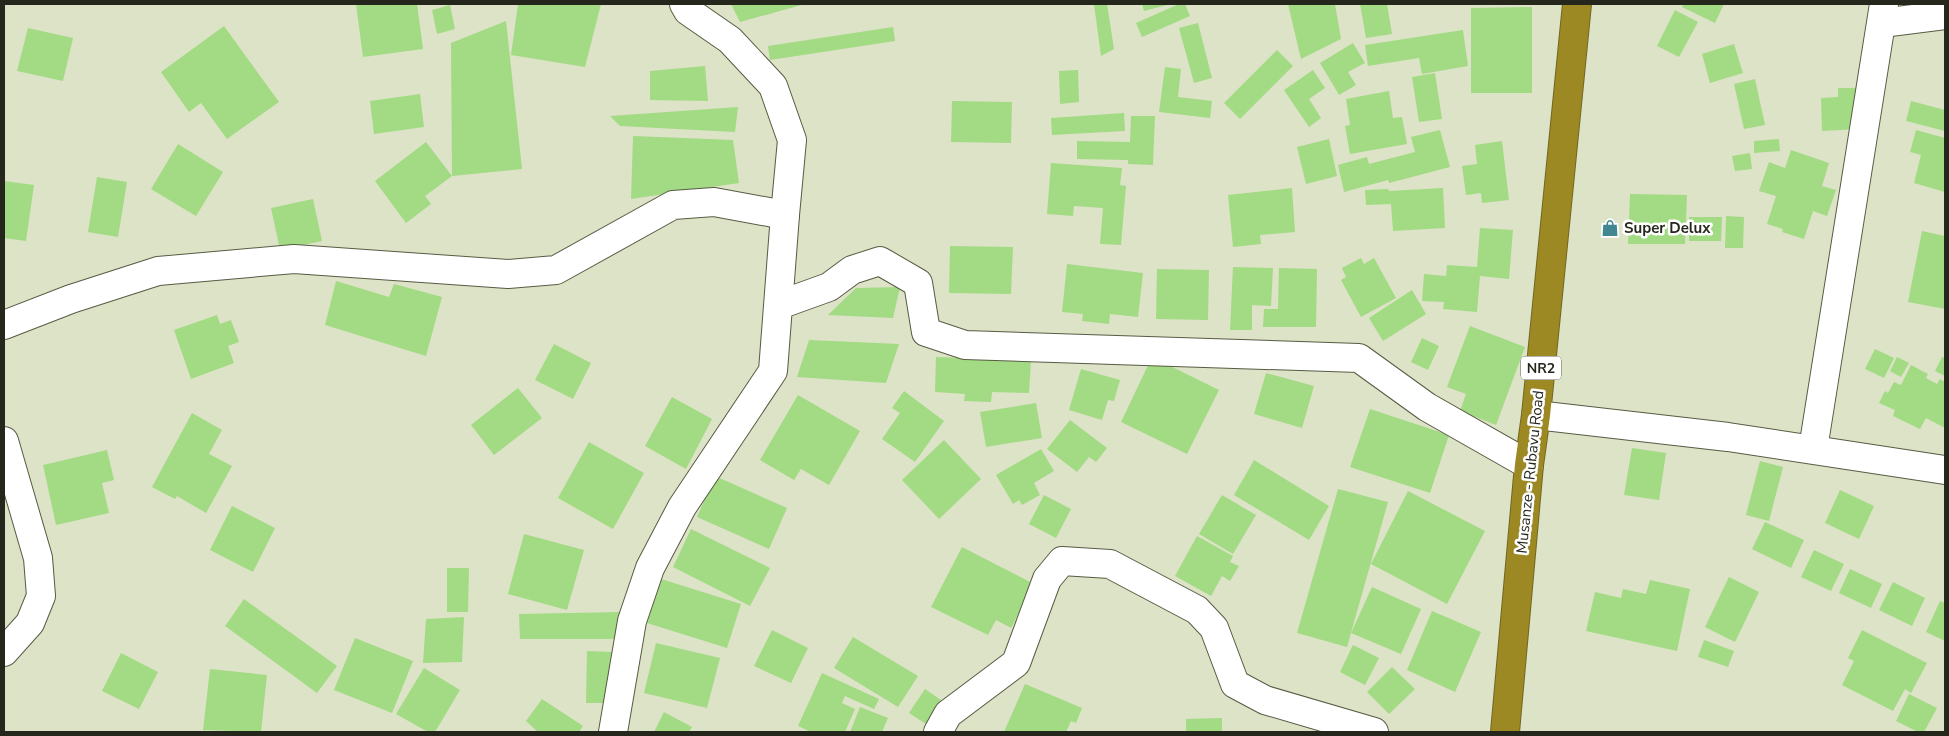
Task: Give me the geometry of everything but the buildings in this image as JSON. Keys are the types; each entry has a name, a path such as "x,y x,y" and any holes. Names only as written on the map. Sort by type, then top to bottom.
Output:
{"highway":[{"name":"Musanze - Rubavu Road","path":"1504,732 1529,465 1536,415 1577,4"}],"street":[{"path":"613,732 632,621 650,568 682,507 774,371 792,140 773,86 730,40 688,10 684,4"},
{"path":"1814,449 1883,14 1945,15"},
{"path":"4,325 71,299 158,271 294,258 508,274 556,270 673,205 714,202 785,215"},
{"path":"779,305 830,287 852,270 880,262 918,283 926,332 965,345 1359,358 1427,407 1529,465"},
{"path":"1536,415 1728,437 1945,470"},
{"path":"4,441 38,558 41,596 30,623 4,652"},
{"path":"938,732 948,714 1016,663 1047,579 1062,561 1110,564 1197,610 1214,628 1235,684 1265,700 1374,732"}],"place":[{"name":"Super Delux","path":"1610,228"}]}
